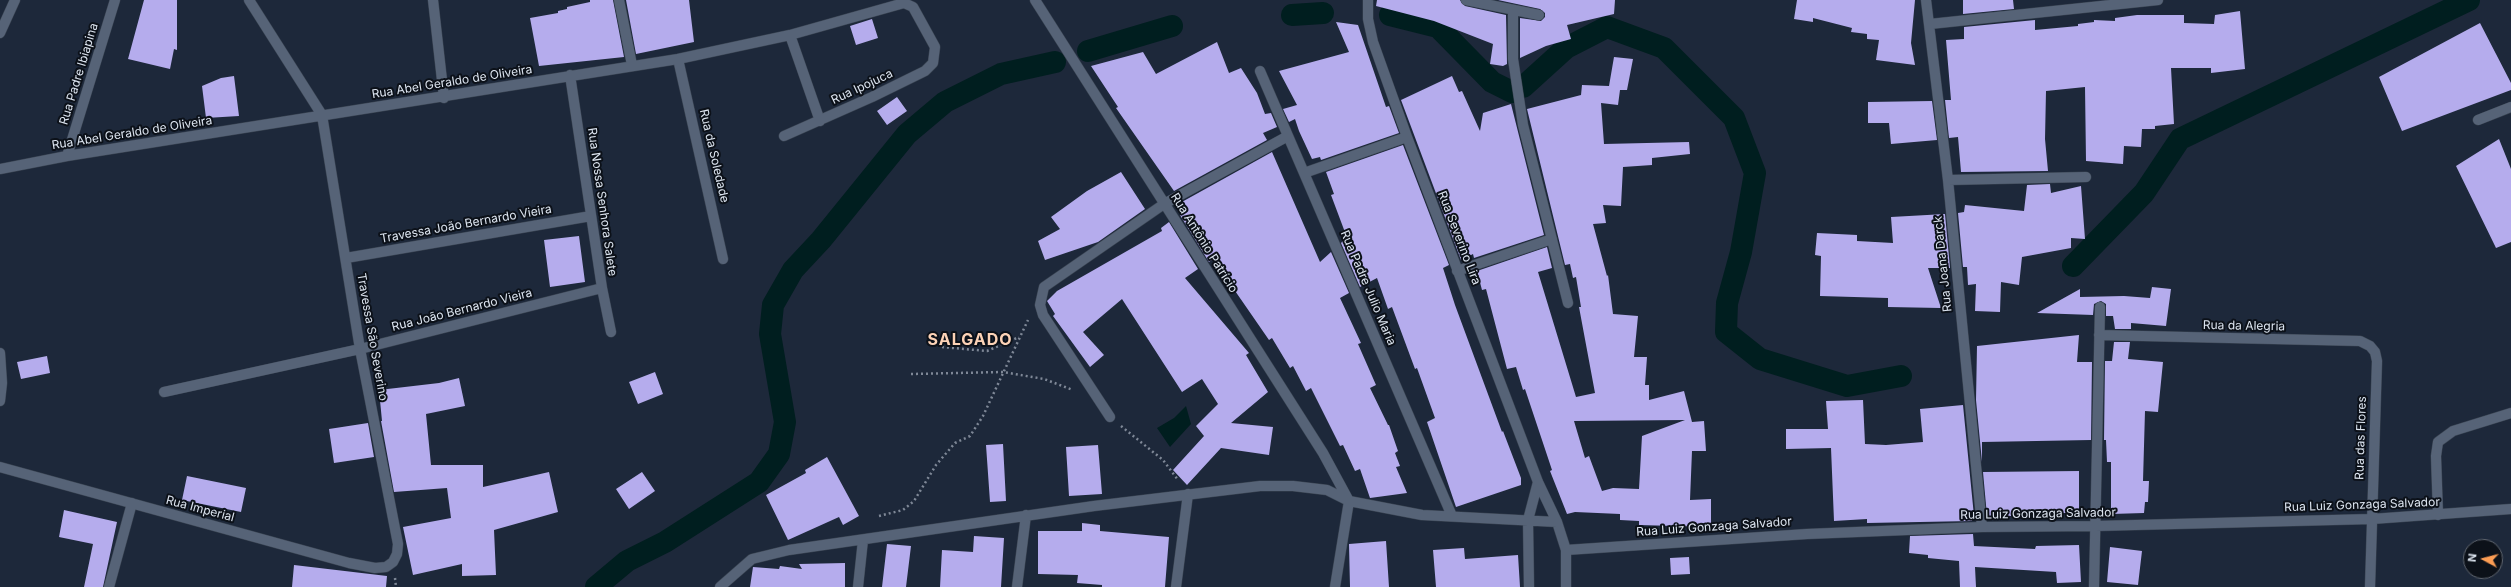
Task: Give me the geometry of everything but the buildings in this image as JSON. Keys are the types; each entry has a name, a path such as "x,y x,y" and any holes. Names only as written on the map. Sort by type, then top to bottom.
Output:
{"street":[{"path":"0,33 15,0"},
{"name":"Rua Padre Ibiapina","path":"67,156 115,0"},
{"path":"249,0 322,115"},
{"path":"433,0 444,98"},
{"path":"619,0 632,65"},
{"name":"Rua Antônio Patrício","path":"1035,0 1323,453 1349,501"},
{"name":"Rua Severino Lira","path":"1368,0 1368,19 1373,42 1407,137 1538,482 1557,522 1566,550 1566,587"},
{"path":"1466,0 1539,15"},
{"name":"Rua Joana Darck","path":"1926,0 1948,180 1982,526"},
{"path":"1930,24 2158,0"},
{"name":"Rua Abel Geraldo de Oliveira","path":"0,169 67,156 322,115 444,98 570,75 678,59 790,35 904,3 914,7 935,47"},
{"path":"1513,10 1513,59 1523,125 1568,303"},
{"path":"790,35 820,122"},
{"name":"Rua Ipojuca","path":"784,136 820,122 924,71 934,63 935,47"},
{"name":"Rua da Soledade","path":"678,59 723,259"},
{"name":"Rua Padre Julio Maria","path":"1260,71 1452,516"},
{"name":"Rua Nossa Senhora Salete","path":"570,75 602,288 611,332"},
{"path":"2478,120 2511,107"},
{"name":"Travessa São Severino","path":"322,115 360,348 398,544 397,554 393,562"},
{"path":"1110,417 1043,315 1040,297 1044,287 1164,204 1288,136"},
{"path":"1304,173 1407,137"},
{"path":"1948,180 2086,177"},
{"name":"Travessa João Bernardo Vieira","path":"346,258 591,216"},
{"path":"1457,271 1552,239"},
{"name":"Rua João Bernardo Vieira","path":"164,392 360,348 602,288"},
{"path":"2094,587 2100,307"},
{"name":"Rua da Alegria","path":"2099,335 2360,341 2375,352 2377,361"},
{"path":"0,353 2,383 0,401"},
{"name":"Rua das Flores","path":"2370,587 2377,361"},
{"path":"2438,516 2436,456 2438,442 2453,432 2511,413"},
{"name":"Rua Imperial","path":"0,467 349,563 375,568 386,567 393,562"},
{"path":"1529,587 1528,520 1538,482"},
{"path":"720,587 752,559 788,550 1026,515 1260,486 1293,486 1327,490 1349,501 1403,513 1557,522"},
{"path":"1176,587 1188,494"},
{"path":"1336,587 1349,501"},
{"path":"109,587 132,503"},
{"name":"Rua Luiz Gonzaga Salvador","path":"1566,550 1807,534 1982,526 2096,526 2372,519 2438,516 2511,509"},
{"path":"1017,587 1026,515"},
{"path":"858,587 863,540"}],"path":[{"path":"880,516 903,510 914,501 936,465 955,443 970,436 983,416 1019,337 1040,297"},
{"path":"942,347 987,351 1019,337"},
{"path":"911,374 1003,372 1044,379 1098,399"},
{"path":"1110,417 1163,460 1188,494"}],"shaded area":[{"path":"1186,406 1191,424 1170,447 1157,428 1174,418"}],"waterway":[{"path":"2073,266 2144,193 2180,139 2469,0"},
{"path":"1292,15 1323,13"},
{"path":"1390,15 1438,27 1492,82 1512,92"},
{"path":"1088,51 1172,26"},
{"path":"1523,87 1566,48 1607,27 1664,48 1734,118 1755,173 1741,252 1727,303 1726,332 1760,359 1847,386 1901,376"},
{"path":"596,587 627,561 665,542 759,482 779,454 785,422 770,334 773,305 793,270 821,240 907,134 945,102 1001,74 1055,62"}],"district":[{"name":"SALGADO","path":"970,340"}]}
